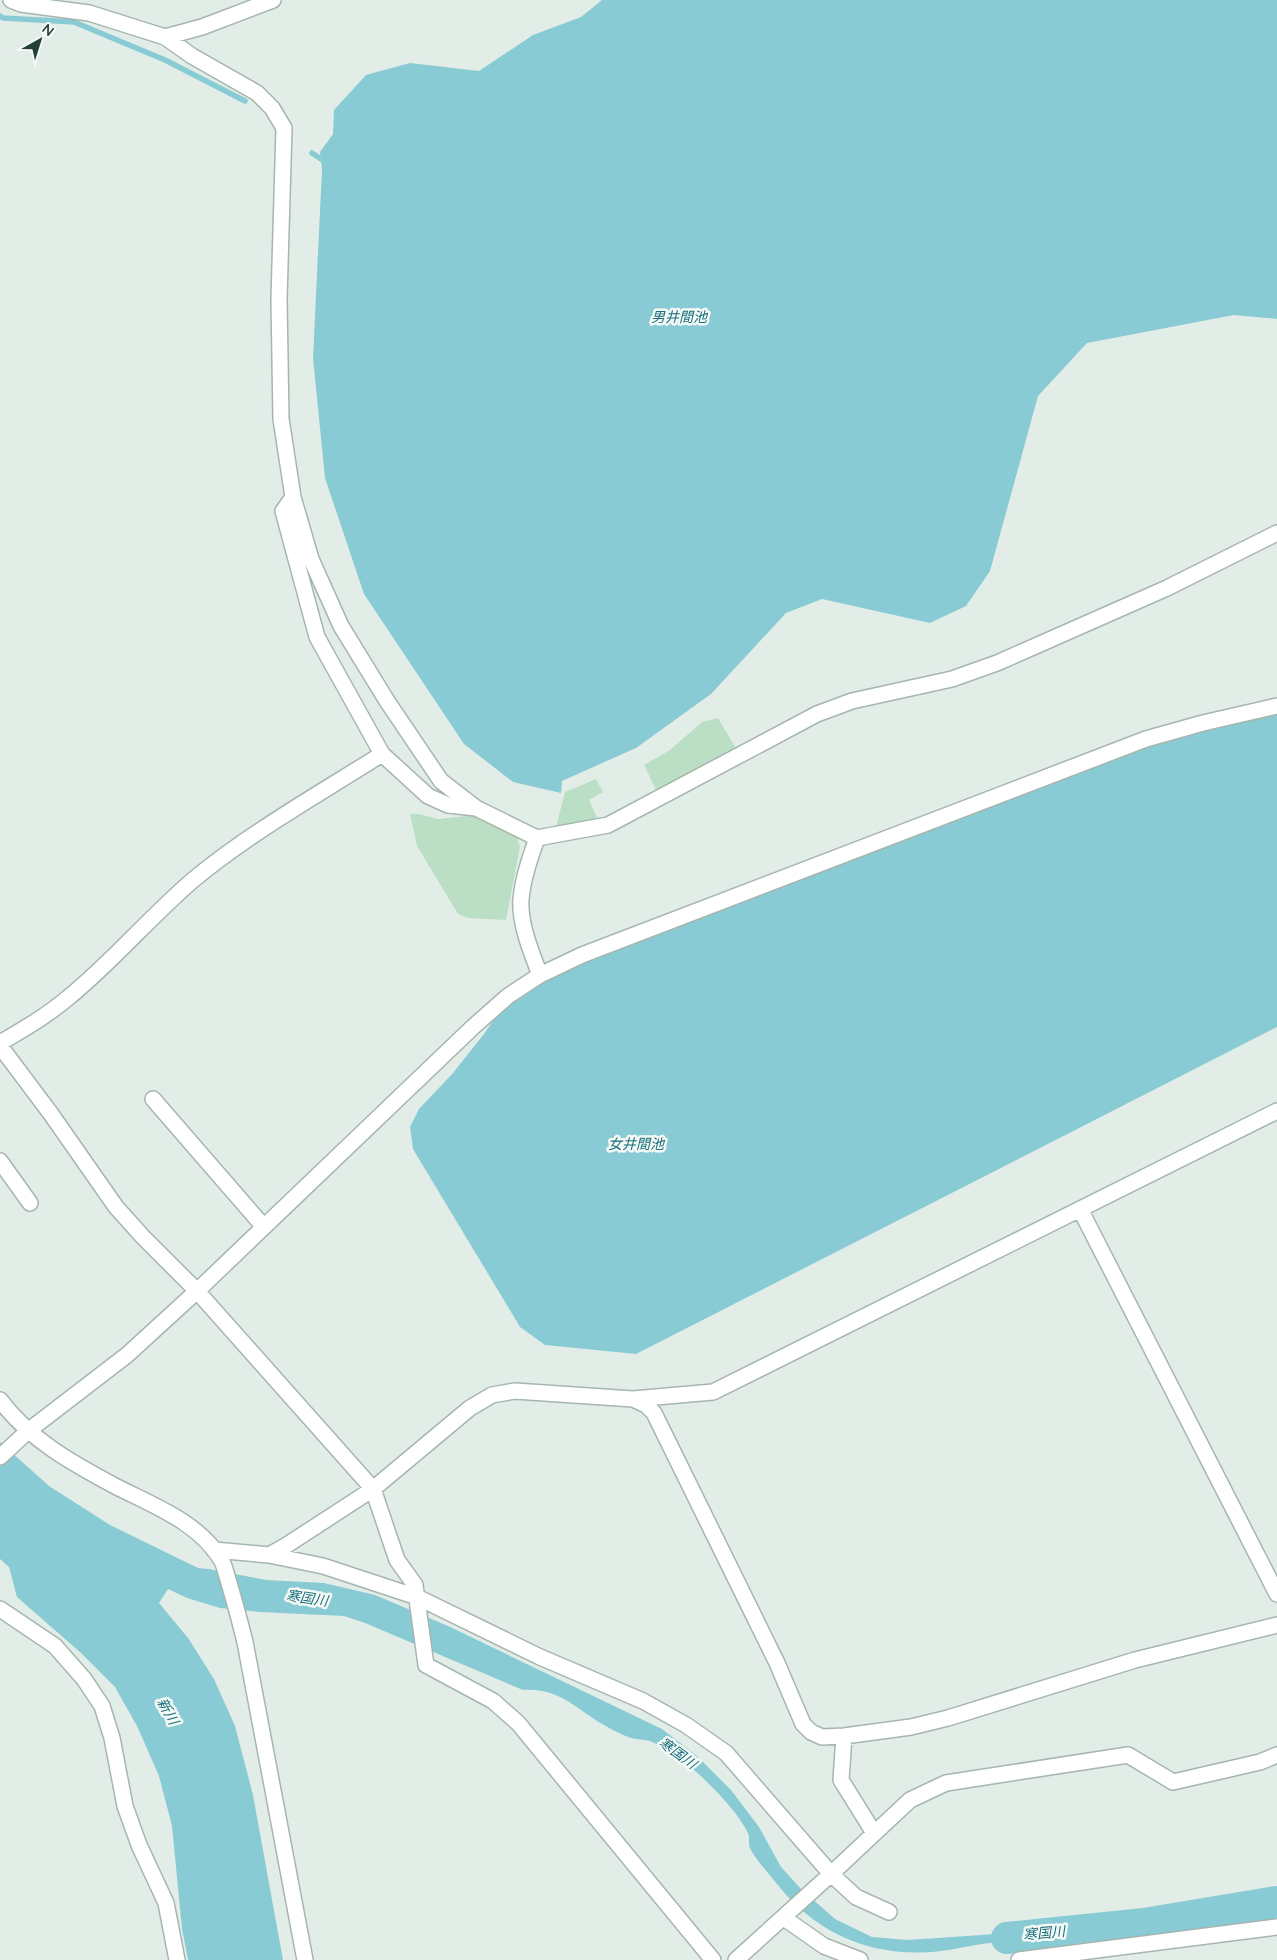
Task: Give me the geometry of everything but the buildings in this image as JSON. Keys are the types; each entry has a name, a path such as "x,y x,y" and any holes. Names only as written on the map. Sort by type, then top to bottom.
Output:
{"street":[{"path":"11,0 21,4 89,13 165,37 192,56 258,92 272,108 284,128 279,299 281,419 292,497 310,559 341,626 441,781 476,808 537,838 608,825 817,714 852,701 952,680 997,664 1168,588 1277,533"},
{"path":"165,37 202,28 273,0"},
{"path":"292,497 283,511 317,637 382,754 428,796 448,805 476,808"},
{"path":"0,1457 24,1435 127,1355 197,1291 473,1026 508,996 540,975 582,955 1146,740 1203,723 1277,706"},
{"path":"382,754 234,849 194,880 158,912 109,962 68,998 0,1045 52,1114 116,1207 143,1238 197,1291 373,1489 397,1560 415,1585 426,1665 493,1701 518,1722 714,1960"},
{"path":"537,838 526,873 521,901 527,941 540,975"},
{"path":"153,1099 264,1226"},
{"path":"269,1555 373,1489 470,1408 492,1395 515,1391 633,1399 713,1392 1277,1111"},
{"path":"0,1161 5,1178 30,1203"},
{"path":"1080,1209 1277,1594"},
{"path":"633,1399 646,1405 654,1413 777,1663 804,1724 811,1732 822,1737 911,1727 948,1718 1135,1660 1277,1625"},
{"path":"0,1400 24,1435 173,1515 206,1538 223,1563 238,1611 305,1960"},
{"path":"214,1550 269,1555 323,1566 417,1602 643,1702 686,1725 726,1753 827,1878 856,1897 889,1912"},
{"path":"0,1609 54,1646 84,1678 102,1706 112,1738 125,1806 139,1845 166,1903 178,1960"},
{"path":"844,1736 841,1780 874,1834"},
{"path":"736,1960 910,1800 946,1783 1128,1755 1173,1782 1260,1762 1277,1755"},
{"path":"787,1915 824,1946 860,1960"},
{"path":"1019,1960 1057,1957 1277,1927"}],"green space":[{"path":"718,718 738,752 658,794 644,765 670,750 702,722"},
{"path":"596,779 603,792 589,800 599,822 566,828 556,827 565,792"},
{"path":"410,814 419,814 438,819 476,815 517,836 520,847 506,920 468,918 458,914 417,846"}],"water":[{"name":"男井間池","path":"602,0 1277,0 1277,319 1234,315 1087,343 1038,396 990,571 966,606 930,623 822,599 786,613 711,694 636,748 562,781 561,793 513,782 464,744 364,594 325,478 313,358 322,169 320,152 333,134 334,110 366,75 410,63 479,71 533,35 581,17"},
{"name":"女井間池","path":"1277,712 1277,1027 636,1354 545,1345 520,1327 413,1149 410,1127 419,1109 453,1073 501,1009 551,976 1143,746"},
{"name":"新川","path":"0,1442 49,1486 110,1525 198,1568 266,1580 324,1583 375,1595 448,1626 662,1729 697,1756 731,1790 759,1827 781,1867 801,1889 835,1919 872,1937 908,1940 1040,1931 1057,1935 917,1953 871,1947 850,1940 811,1918 793,1902 755,1857 749,1846 748,1833 730,1807 695,1771 681,1759 658,1745 648,1740 631,1738 614,1731 557,1696 536,1690 523,1690 365,1623 344,1616 220,1608 187,1598 168,1589 159,1603 188,1638 214,1679 235,1726 253,1795 283,1960 188,1960 182,1929 172,1826 159,1776 137,1726 115,1687 81,1653 17,1597 9,1567 0,1559"}],"waterway":[{"path":"0,16 3,18 74,22 165,60 245,101"},
{"path":"312,153 327,163"},
{"name":"寒国川","path":"1007,1938 1144,1924 1277,1902"}]}
